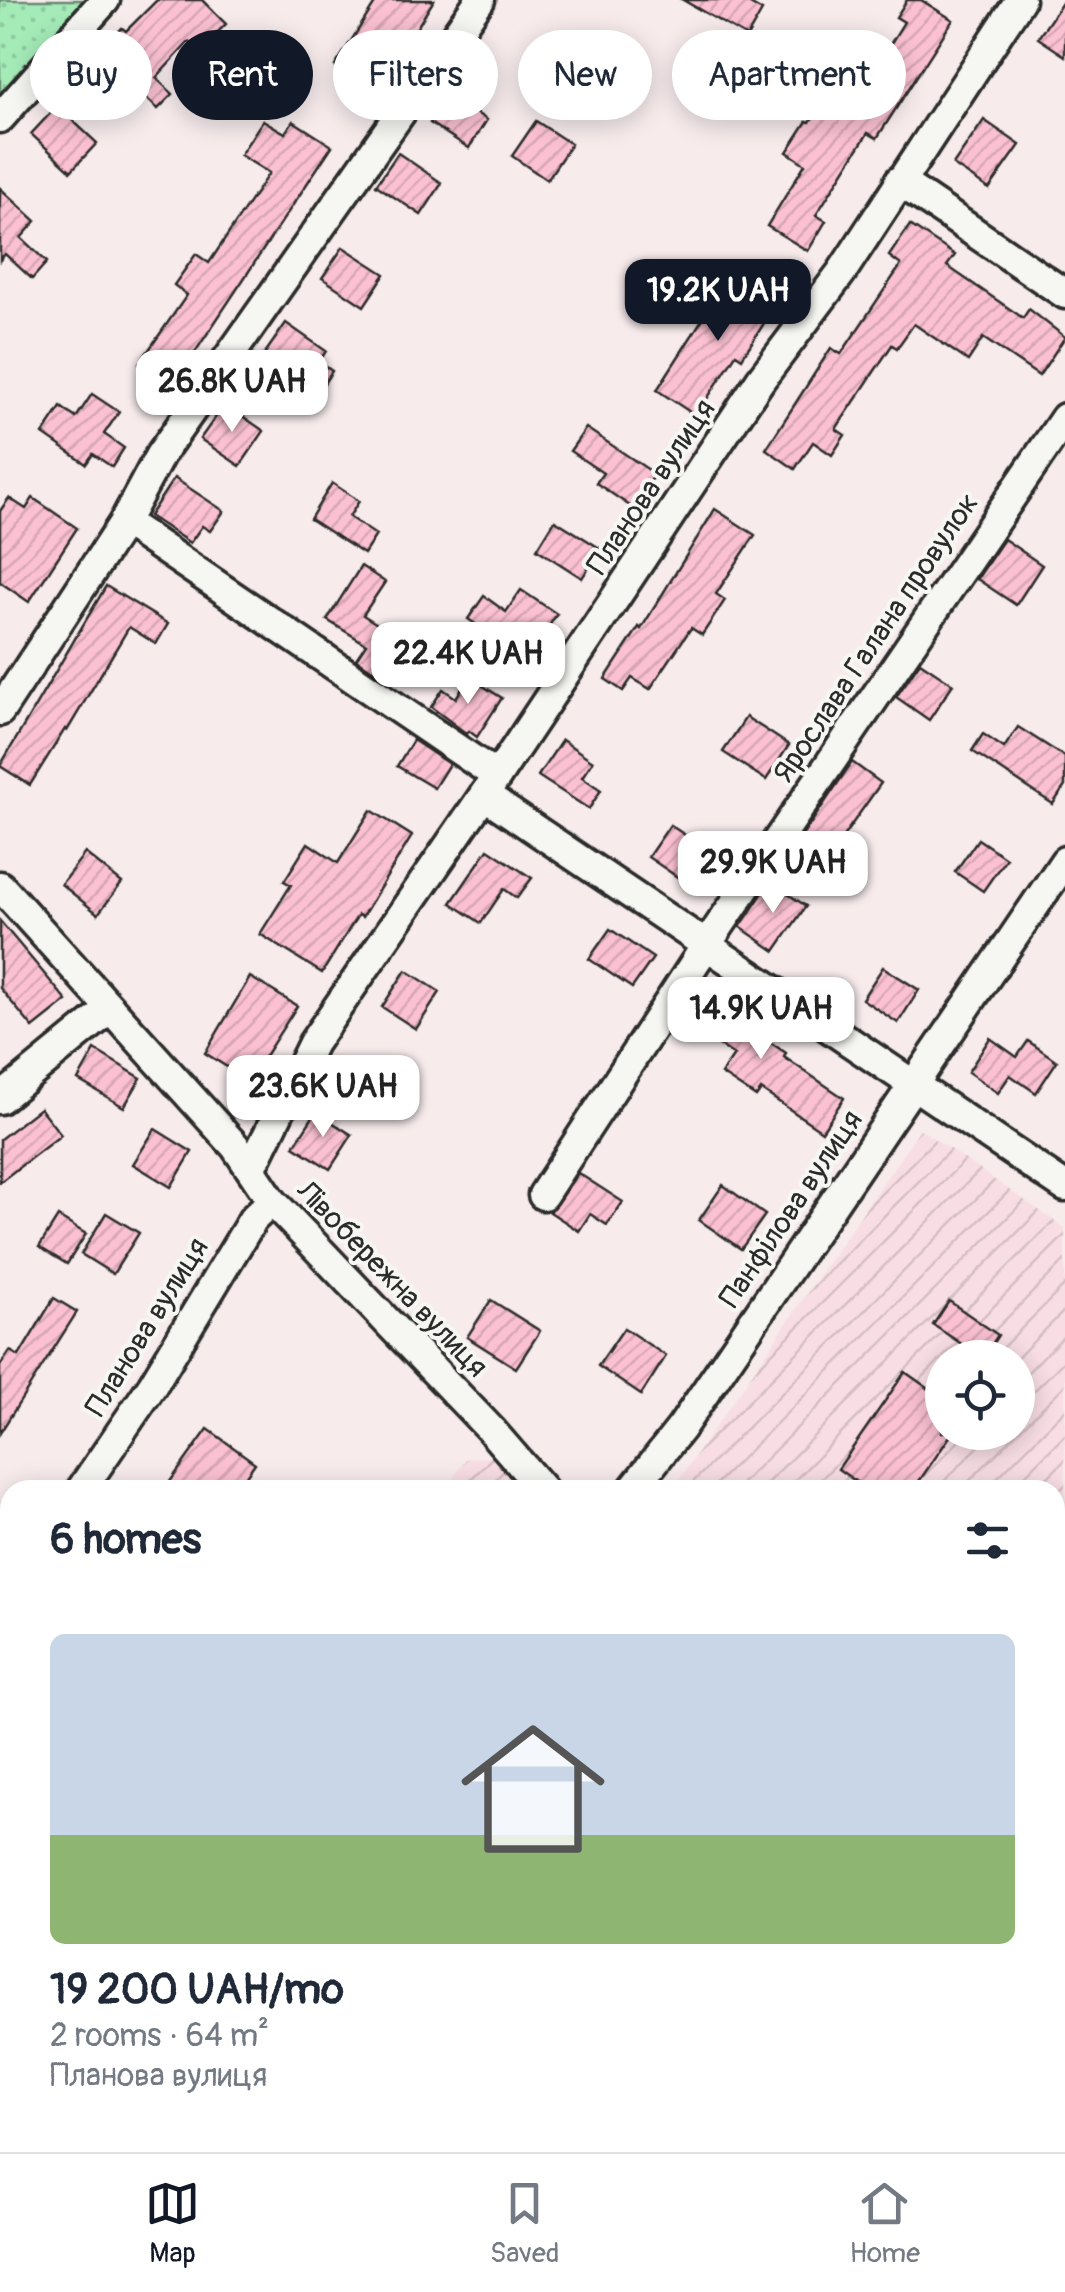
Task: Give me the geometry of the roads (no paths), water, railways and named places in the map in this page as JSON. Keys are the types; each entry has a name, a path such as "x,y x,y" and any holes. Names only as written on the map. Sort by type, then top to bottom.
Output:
{"street":[{"path":"0,118 105,0"},
{"path":"0,711 124,522 160,455 480,0"},
{"name":"Планова вулиця","path":"251,1169 313,1043 762,379 840,273 1020,0"},
{"path":"899,181 1065,294"},
{"name":"Ярослава Галана провулок","path":"544,1195 707,944 1065,418"},
{"path":"124,522 707,944 1065,1187"},
{"name":"Панфілова вулиця","path":"640,1480 680,1428 1065,861"},
{"name":"Лівобережна вулиця","path":"0,886 235,1146 272,1200 534,1480"},
{"path":"0,1099 110,1009"},
{"name":"Планова вулиця","path":"88,1480 152,1386 253,1218 272,1200"}]}
